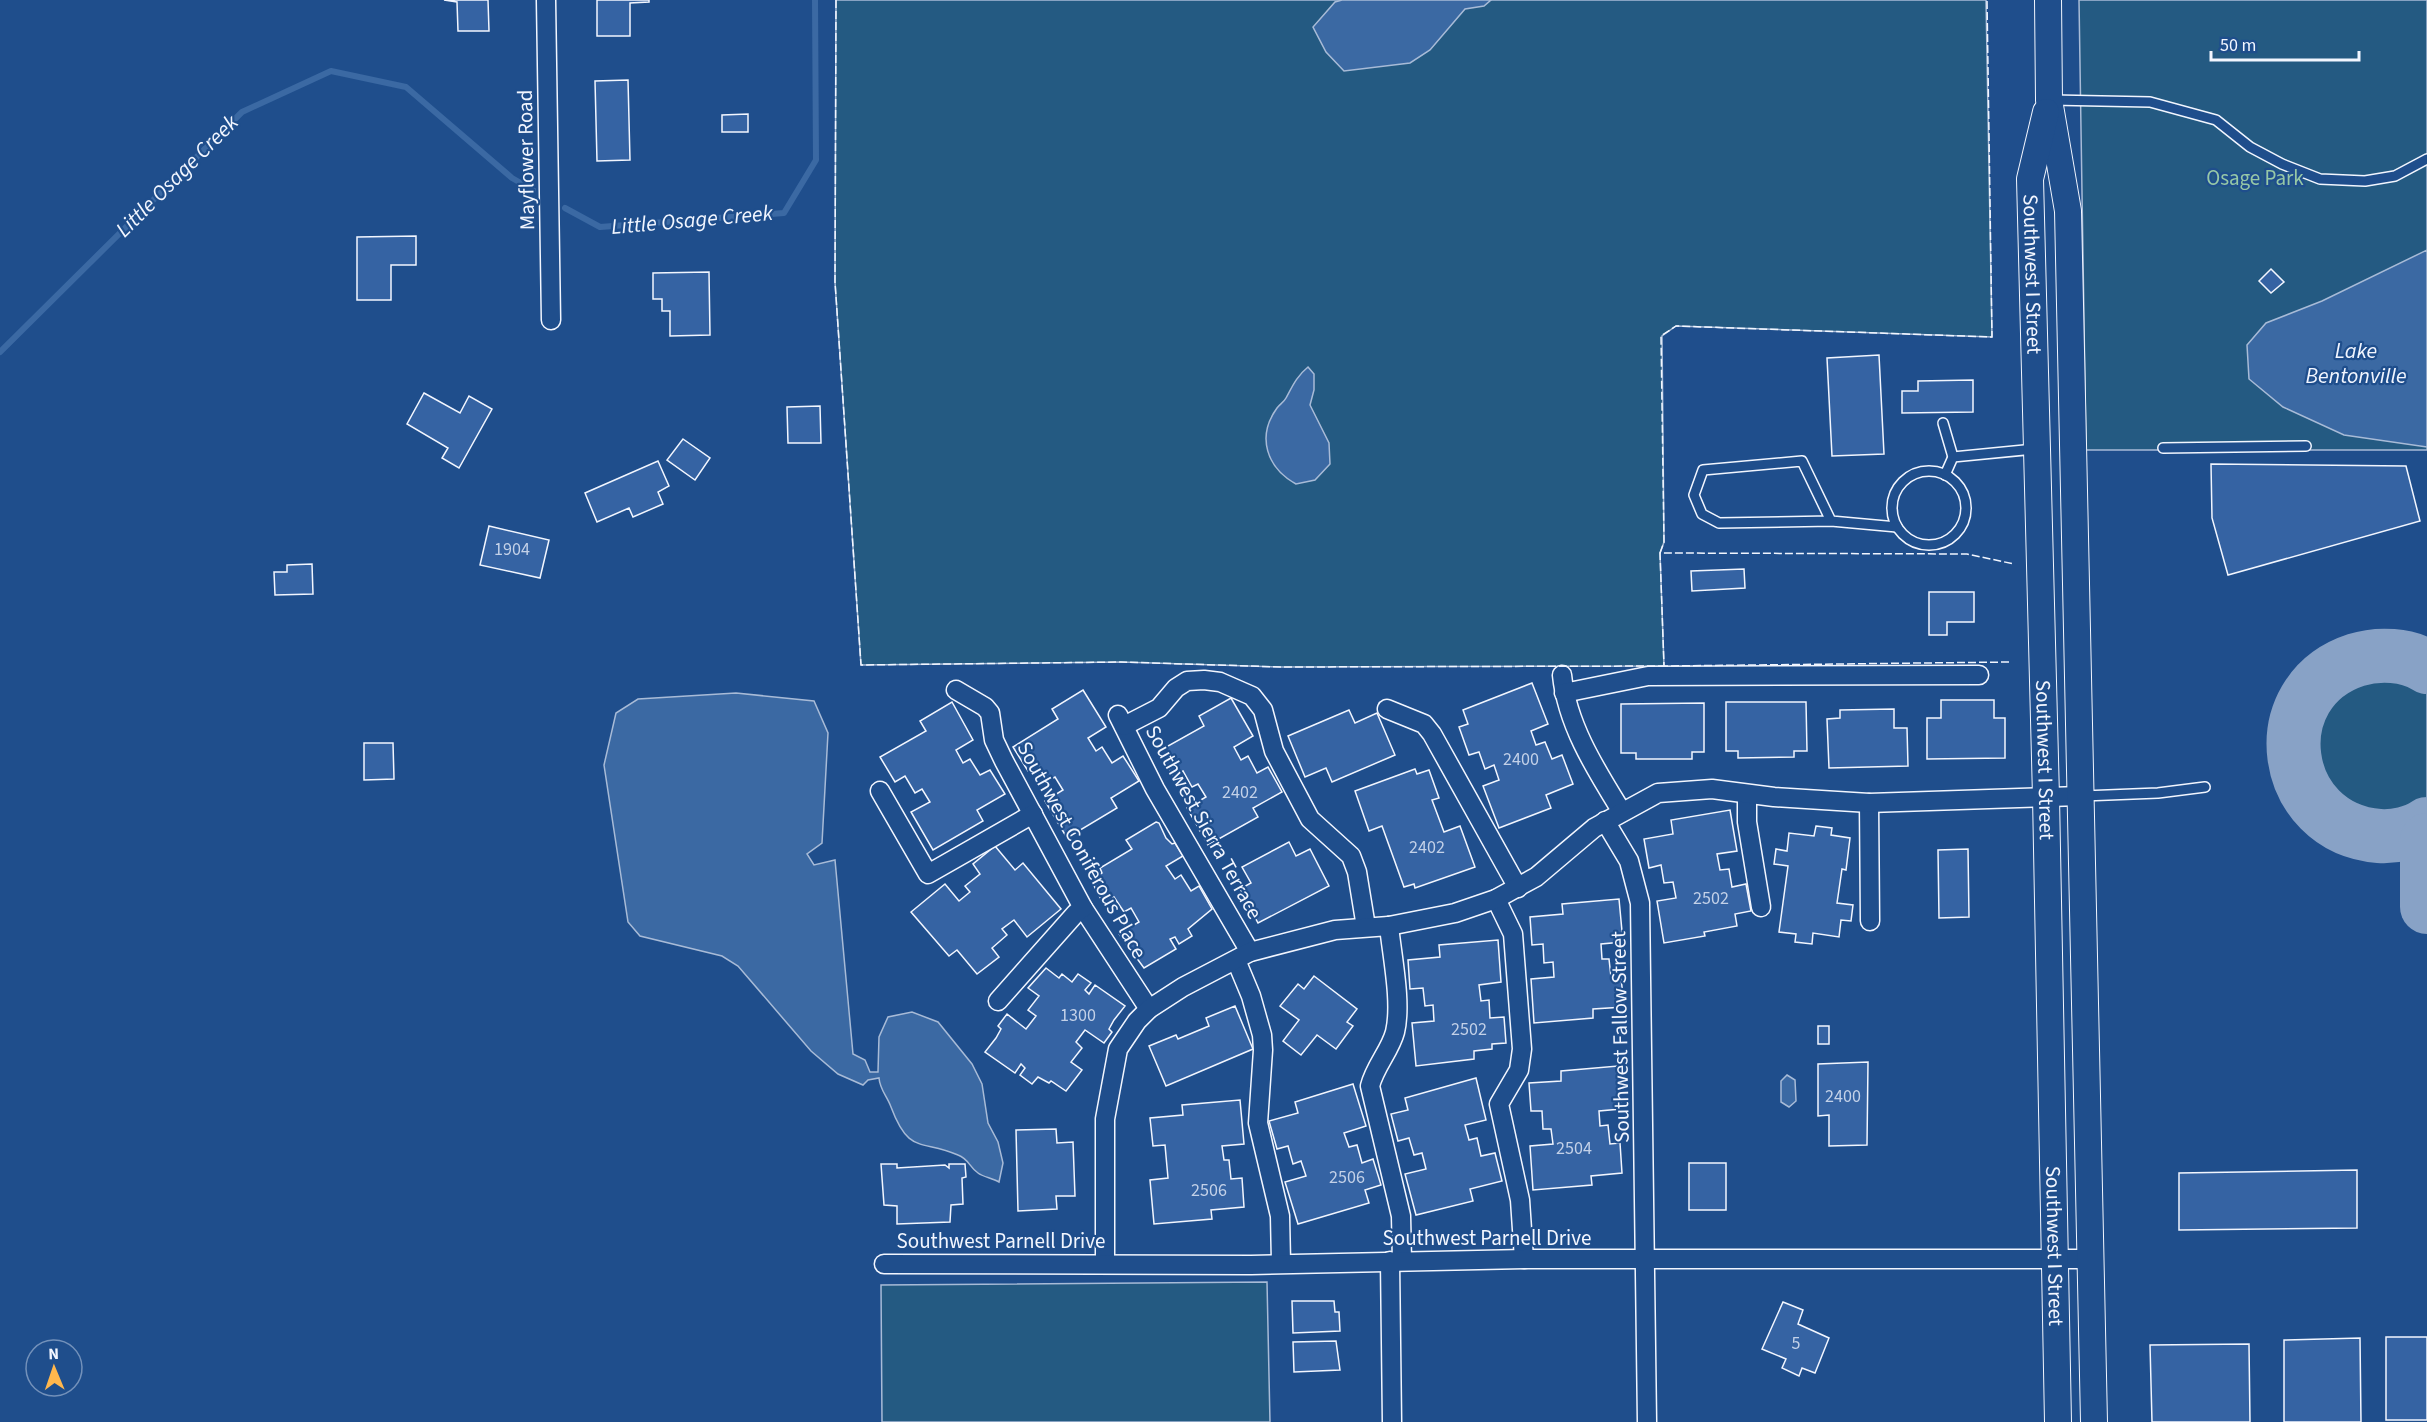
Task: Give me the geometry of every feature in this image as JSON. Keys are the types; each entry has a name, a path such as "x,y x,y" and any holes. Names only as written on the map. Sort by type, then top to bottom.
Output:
{"main road":[{"name":"Southwest I Street","path":"2048,0 2049,100 2068,211 2094,1422"},
{"name":"Southwest I Street","path":"2049,100 2030,179 2046,797 2058,1422"}],"street":[{"name":"Mayflower Road","path":"546,0 551,320"},
{"path":"1622,812 1598,773 1568,708 1563,684 1648,676 1979,675"},
{"name":"Southwest Sierra Terrace","path":"1281,1263 1278,1209 1258,1123 1262,1035 1243,956 1121,720 1159,708 1176,688 1187,681 1220,682 1252,696 1263,710 1274,751 1310,819 1350,856 1357,872 1365,927"},
{"name":"Southwest Coniferous Place","path":"956,690 985,707 990,713 994,740 1083,908 1149,1009"},
{"path":"1387,709 1424,724 1432,734 1518,888"},
{"path":"1105,1263 1105,1119 1118,1048 1137,1021 1149,1009 1183,987 1243,956 1335,930 1389,926 1455,913 1496,899 1536,877 1605,821 1658,793 1712,789 1747,794 1869,803 2081,796"},
{"path":"880,791 928,874 1033,814"},
{"path":"1747,794 1747,822 1761,907"},
{"path":"1869,803 1870,921"},
{"name":"Southwest Fallow Street","path":"1605,821 1629,861 1640,903 1647,1422"},
{"path":"1496,899 1513,934 1520,1014 1522,1061 1520,1070 1499,1104 1520,1200 1524,1259"},
{"path":"998,1001 1076,912 1083,908"},
{"path":"1389,926 1396,1030 1374,1072 1370,1086 1401,1216 1396,1261 1392,1422"},
{"name":"Southwest Parnell Drive","path":"884,1264 1251,1265 1524,1259 2091,1258"}],"lane":[{"path":"2049,100 2150,102 2216,120 2250,147 2320,180 2365,181 2395,176 2427,159"},
{"path":"1943,423 1953,457 1945,475"},
{"path":"2163,448 2306,446"},
{"path":"1953,457 2037,449"},
{"path":"1831,521 1802,461 1702,470 1694,495 1702,514 1719,523 1831,521 1897,527"},
{"path":"1927,471 1945,475 1959,486 1965,497 1964,520 1958,531 1949,539 1927,545 1910,539 1897,527 1892,503 1904,481 1914,474 1927,471"},
{"path":"2081,796 2158,793 2205,787"}],"green space":[{"path":"836,0 1986,0 1992,337 1676,326 1662,336 1664,542 1660,553 1664,666 1282,667 1121,662 861,665 835,282"},
{"name":"Osage Park","path":"2079,0 2427,0 2427,450 2086,450"},
{"path":"2376,672 2402,674 2427,687 2427,804 2393,819 2361,817 2335,801 2316,777 2309,747 2314,717 2336,691"},
{"path":"1267,1282 1270,1422 882,1422 881,1285"}],"water":[{"path":"1342,0 1491,0 1484,6 1465,9 1430,50 1410,63 1344,71 1326,52 1313,27 1335,2"},
{"name":"Lake Bentonville","path":"2427,250 2427,447 2344,435 2283,407 2249,379 2247,345 2266,323 2322,301"},
{"path":"1308,367 1314,374 1314,390 1310,405 1329,443 1330,464 1315,480 1296,484 1286,477 1272,461 1266,441 1267,430 1277,408 1298,377"},
{"path":"736,693 814,701 828,733 822,843 807,854 814,865 835,860 853,1054 865,1060 870,1072 878,1072 879,1037 888,1017 912,1012 938,1022 972,1064 982,1084 988,1123 998,1142 1003,1163 999,1182 982,1176 962,1157 910,1139 898,1122 882,1090 879,1078 868,1080 863,1085 838,1074 811,1051 738,966 722,956 640,936 628,922 604,765 616,713 638,699"},
{"path":"1787,1075 1795,1080 1796,1101 1789,1107 1781,1102 1781,1081"}],"building":[{"path":"444,0 488,0 489,31 458,31 457,2"},
{"path":"597,0 649,0 649,2 630,3 630,36 597,36"},
{"path":"628,80 630,160 597,161 595,81"},
{"path":"748,114 748,132 722,132 722,115"},
{"path":"416,236 416,265 391,265 391,300 357,300 357,237"},
{"path":"2271,269 2284,282 2271,293 2259,281"},
{"path":"709,272 710,335 670,336 670,311 662,311 662,299 653,299 653,273"},
{"path":"1879,355 1884,454 1832,456 1827,358"},
{"path":"1973,380 1973,412 1902,413 1902,391 1918,391 1918,381"},
{"path":"424,393 460,413 469,396 492,409 459,468 442,458 448,448 407,424"},
{"path":"820,406 821,443 788,443 787,407"},
{"path":"683,439 710,458 695,480 667,460"},
{"path":"658,461 669,486 658,492 663,504 633,517 629,508 597,522 585,493"},
{"path":"2211,464 2406,466 2420,521 2228,575 2212,518"},
{"path":"489,526 549,540 540,578 480,565"},
{"path":"312,564 313,594 275,595 274,572 287,572 287,565"},
{"path":"1744,569 1745,588 1692,591 1691,571"},
{"path":"1929,592 1974,592 1974,622 1947,622 1947,635 1929,635"},
{"path":"1532,683 1548,724 1531,731 1536,745 1545,742 1552,759 1562,755 1573,784 1546,795 1551,808 1499,828 1483,786 1499,780 1494,765 1485,769 1479,752 1469,755 1459,727 1468,724 1463,710"},
{"path":"1083,690 1106,727 1088,738 1096,751 1102,747 1112,763 1123,756 1139,781 1111,798 1117,808 1067,838 1045,801 1063,790 1055,777 1048,781 1038,765 1028,771 1013,747 1058,719 1052,709"},
{"path":"1231,698 1253,736 1234,747 1241,760 1248,756 1257,773 1268,767 1282,792 1253,808 1258,817 1208,845 1187,808 1206,797 1198,784 1192,787 1183,771 1173,776 1159,751 1204,726 1199,716"},
{"path":"1941,700 1994,700 1994,718 2005,718 2005,758 1927,759 1927,718 1941,718"},
{"path":"952,702 973,740 956,750 963,763 970,759 980,775 990,770 1005,794 977,810 983,821 933,850 911,812 930,802 922,789 915,793 905,776 895,782 880,757 926,731 920,721"},
{"path":"1726,702 1806,702 1807,751 1794,751 1794,757 1738,758 1738,751 1726,751"},
{"path":"1704,703 1704,752 1692,752 1692,759 1636,759 1636,753 1621,753 1621,704"},
{"path":"1894,709 1894,728 1907,728 1908,766 1829,768 1827,719 1840,718 1840,710"},
{"path":"1349,710 1355,723 1377,713 1395,755 1332,782 1326,768 1305,777 1288,736"},
{"path":"364,743 393,743 394,779 364,780"},
{"path":"1415,769 1417,774 1429,770 1439,798 1432,800 1444,832 1460,826 1475,867 1415,888 1414,884 1404,887 1382,826 1369,831 1355,791"},
{"path":"1730,810 1737,851 1717,854 1720,870 1729,869 1732,887 1746,884 1751,911 1735,914 1737,926 1704,932 1705,936 1664,943 1657,901 1676,898 1673,882 1664,883 1661,865 1649,868 1644,839 1673,834 1671,820"},
{"path":"1156,822 1159,823 1166,838 1172,844 1175,843 1183,856 1166,866 1175,879 1181,875 1191,891 1199,886 1212,909 1188,929 1192,936 1179,944 1175,937 1170,939 1176,949 1144,968 1119,934 1139,922 1131,908 1124,912 1114,897 1103,903 1091,880 1102,873 1100,868 1132,849 1126,840"},
{"path":"1816,826 1832,828 1831,835 1850,838 1846,870 1842,869 1837,903 1853,905 1851,921 1841,920 1839,937 1813,933 1812,944 1795,942 1796,934 1779,932 1788,866 1774,864 1776,849 1787,851 1789,833 1814,836"},
{"path":"1289,842 1296,856 1310,849 1329,886 1258,923 1240,889 1251,883 1242,867"},
{"path":"995,846 1015,870 1023,863 1061,909 1027,937 1014,920 1002,929 1007,935 992,948 999,957 977,974 957,950 949,956 911,912 945,884 959,901 970,892 965,886 980,874 973,864"},
{"path":"1968,849 1969,917 1939,918 1938,850"},
{"path":"1619,899 1623,942 1601,944 1602,959 1609,959 1611,977 1621,977 1624,1007 1593,1009 1593,1018 1534,1023 1531,979 1554,977 1553,962 1544,963 1543,944 1532,945 1530,917 1563,914 1562,904"},
{"path":"1498,940 1501,982 1479,985 1481,1001 1489,1000 1490,1018 1504,1017 1506,1043 1492,1044 1492,1049 1474,1051 1474,1059 1416,1066 1412,1023 1434,1021 1433,1005 1425,1006 1423,988 1410,989 1408,960 1440,957 1439,945"},
{"path":"1046,968 1059,978 1062,974 1072,982 1078,974 1091,983 1085,990 1089,994 1095,985 1125,1006 1114,1020 1109,1029 1112,1032 1104,1043 1085,1030 1076,1042 1082,1048 1071,1062 1082,1070 1066,1091 1051,1081 1049,1083 1038,1077 1032,1084 1020,1075 1025,1068 1021,1064 1015,1073 985,1052 996,1038 1001,1029 998,1026 1007,1014 1026,1029 1036,1016 1028,1010 1039,996 1028,988"},
{"path":"1314,976 1357,1009 1347,1022 1353,1026 1336,1049 1317,1035 1301,1055 1283,1041 1299,1020 1280,1006 1298,984 1304,989"},
{"path":"1235,1006 1253,1049 1166,1086 1149,1046 1176,1035 1178,1039 1209,1026 1206,1018"},
{"path":"1818,1026 1829,1026 1829,1044 1818,1044"},
{"path":"1868,1062 1867,1145 1829,1146 1829,1115 1818,1116 1818,1064"},
{"path":"1618,1066 1621,1109 1599,1111 1600,1126 1608,1125 1610,1144 1620,1143 1622,1173 1591,1176 1592,1185 1533,1190 1530,1146 1553,1144 1551,1129 1543,1129 1542,1111 1531,1111 1529,1083 1561,1081 1561,1071"},
{"path":"1476,1078 1486,1120 1465,1125 1469,1140 1477,1138 1481,1156 1495,1153 1502,1181 1470,1189 1473,1201 1416,1215 1405,1174 1426,1169 1422,1153 1414,1155 1409,1138 1398,1141 1391,1114 1408,1110 1405,1098"},
{"path":"1353,1084 1366,1126 1344,1133 1349,1147 1357,1145 1362,1163 1373,1159 1381,1185 1365,1190 1369,1203 1298,1224 1285,1182 1306,1176 1301,1161 1293,1164 1288,1146 1277,1149 1269,1121 1298,1113 1295,1102"},
{"path":"1240,1100 1244,1144 1222,1146 1224,1160 1229,1160 1231,1179 1242,1178 1244,1207 1211,1210 1212,1219 1154,1224 1150,1180 1168,1178 1165,1145 1153,1146 1150,1118 1183,1115 1182,1105"},
{"path":"1056,1129 1057,1143 1073,1142 1075,1196 1056,1196 1057,1209 1018,1211 1016,1130"},
{"path":"1689,1163 1726,1163 1726,1210 1689,1210"},
{"path":"881,1164 897,1164 897,1168 945,1165 949,1168 949,1164 965,1164 966,1177 962,1178 963,1204 951,1205 950,1222 897,1224 897,1206 884,1205"},
{"path":"2357,1170 2357,1228 2179,1230 2179,1173"},
{"path":"1292,1301 1334,1301 1335,1312 1339,1312 1340,1331 1293,1333"},
{"path":"1783,1302 1803,1310 1798,1324 1829,1338 1815,1373 1802,1368 1799,1376 1782,1368 1786,1359 1762,1349"},
{"path":"2386,1337 2427,1337 2427,1420 2386,1420"},
{"path":"2360,1338 2361,1422 2284,1422 2284,1340"},
{"path":"1336,1341 1340,1370 1294,1372 1293,1342"},
{"path":"2249,1344 2250,1422 2152,1422 2150,1345"}],"waterway":[{"name":"Little Osage Creek","path":"565,208 600,227 784,213 816,160 815,0"},
{"name":"Little Osage Creek","path":"0,352 242,112 331,71 406,87 512,178 533,190"}],"taxiway":[{"path":"2427,667 2402,657 2374,656 2356,660 2326,676 2305,699 2295,727 2294,757 2303,785 2320,809 2345,827 2385,836 2410,832 2427,824"},
{"path":"2427,840 2427,907"}],"fence":[{"path":"836,0 835,282 861,665 1121,662 1282,667 1664,666"},
{"path":"1660,553 1664,542 1661,336 1676,326 1992,337 1987,0"},
{"path":"2009,662 1664,666 1660,553 1967,554 2014,564"}]}
